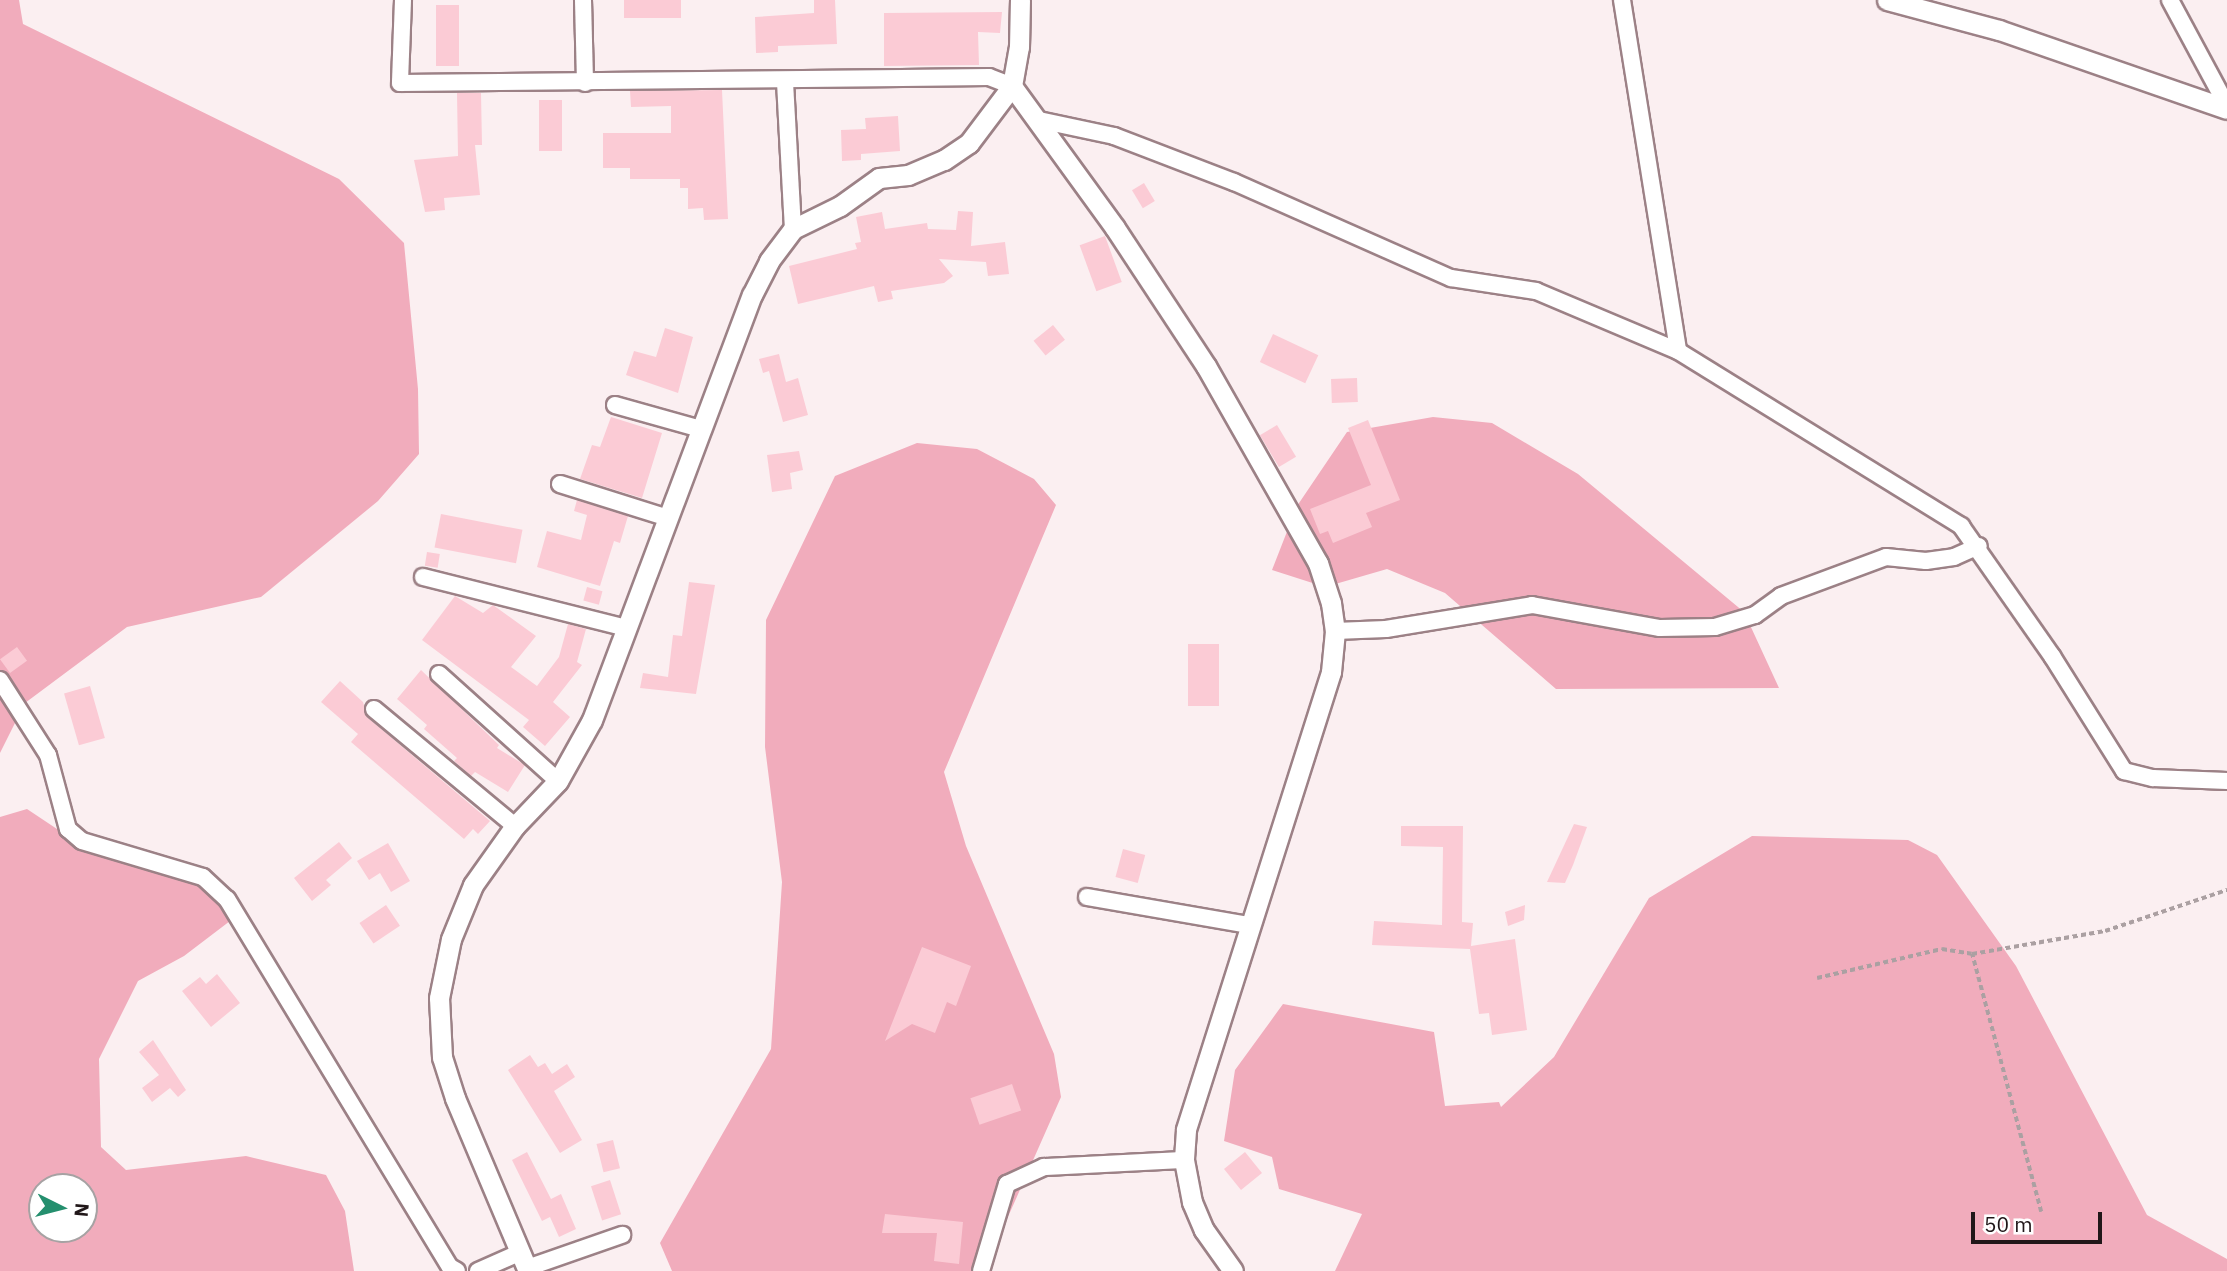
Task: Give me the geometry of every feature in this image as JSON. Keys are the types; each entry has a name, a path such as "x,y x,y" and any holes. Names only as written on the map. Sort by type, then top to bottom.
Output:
{"street":[{"path":"403,0 400,83 785,82 989,77 1012,86 1039,120 1206,366 1318,563 1335,631 1331,672 1199,1080 1184,1160 1192,1202 1204,1230 1233,1271"},
{"path":"583,0 585,83"},
{"path":"525,1264 455,1098 443,1057 439,998 451,939 472,885 515,826 558,781 592,720 752,295 793,229 840,206 879,178 908,175 944,160 969,143 1012,86 1019,47 1020,0"},
{"path":"1622,0 1678,351"},
{"path":"1887,0 1999,30 2227,108"},
{"path":"2170,0 2227,108"},
{"path":"785,82 793,229"},
{"path":"1039,120 1114,136 1234,182 1451,278 1536,291 1678,351 1938,509 1979,545 2124,771 2153,778 2227,781"},
{"path":"615,405 701,429"},
{"path":"560,484 668,518"},
{"path":"1335,631 1386,629 1532,605 1660,628 1714,627 1755,615 1781,596 1886,557 1926,561 1954,557 1979,545"},
{"path":"423,577 626,628"},
{"path":"439,674 558,781"},
{"path":"0,680 48,755 68,829 82,841 203,877 227,899 450,1267 457,1271"},
{"path":"374,709 515,826"},
{"path":"1087,897 1249,925"},
{"path":"981,1271 1007,1184 1044,1167 1184,1160"},
{"path":"478,1271 525,1264 622,1235"}],"path":[{"path":"1818,978 1942,949 1972,954 2105,931 2227,890"},
{"path":"1972,954 2041,1212"}],"shaded area":[{"path":"0,0 19,0 23,24 339,179 404,243 418,389 419,454 378,501 261,597 127,627 25,703 0,753"},
{"path":"1433,417 1492,423 1578,474 1744,612 1779,688 1556,689 1445,593 1387,569 1325,587 1272,570 1297,506 1347,432"},
{"path":"917,443 977,449 1034,479 1056,505 944,772 966,846 1054,1054 1061,1097 1007,1219 976,1271 672,1271 660,1243 771,1049 782,882 765,747 766,620 835,476"},
{"path":"27,809 78,843 170,873 207,890 230,921 184,956 138,981 99,1059 101,1147 126,1170 246,1156 326,1175 345,1211 354,1271 0,1271 0,817"},
{"path":"1752,836 1908,840 1937,855 2016,966 2147,1215 2227,1259 2227,1271 1335,1271 1362,1214 1279,1189 1272,1157 1224,1141 1235,1070 1283,1004 1434,1032 1445,1106 1499,1102 1501,1107 1554,1057 1649,898"}],"building":[{"path":"624,0 681,0 681,18 624,18"},
{"path":"814,0 835,0 837,44 778,46 778,52 756,53 755,17 814,13"},
{"path":"436,5 459,5 459,66 436,66"},
{"path":"1002,12 1000,33 978,32 979,65 884,66 884,13"},
{"path":"722,90 728,219 704,220 703,208 688,209 688,188 680,188 680,179 630,179 630,168 603,168 603,133 671,133 671,106 631,107 630,91"},
{"path":"457,93 481,93 482,145 475,145 480,195 444,198 445,210 425,212 414,160 458,156"},
{"path":"539,100 562,100 562,151 539,151"},
{"path":"898,116 900,151 861,154 861,160 842,161 841,130 866,129 865,118"},
{"path":"1144,183 1155,201 1143,208 1132,190"},
{"path":"958,211 973,212 971,246 1005,242 1009,274 988,276 986,262 939,259 953,276 944,283 891,291 893,299 878,302 874,286 798,304 789,266 857,249 855,243 861,242 856,217 882,212 885,229 927,223 928,229 956,230"},
{"path":"1105,236 1122,282 1096,291 1080,245"},
{"path":"1053,325 1065,340 1046,355 1034,341"},
{"path":"665,328 693,337 678,393 626,375 634,351 656,357"},
{"path":"1273,334 1318,355 1305,383 1260,362"},
{"path":"779,354 786,382 798,378 808,415 783,422 769,371 763,373 759,359"},
{"path":"1357,378 1358,402 1332,403 1331,379"},
{"path":"611,417 662,433 642,498 580,479 592,445 600,447"},
{"path":"1368,420 1400,500 1366,513 1372,527 1333,543 1328,531 1320,534 1310,509 1371,485 1348,428"},
{"path":"1277,425 1296,457 1279,467 1260,435"},
{"path":"799,451 803,470 790,473 792,489 772,492 767,455"},
{"path":"577,500 628,516 620,543 614,541 600,586 537,567 547,531 581,540 587,515 574,511"},
{"path":"441,514 522,530 516,563 435,547"},
{"path":"427,552 440,554 438,568 425,566"},
{"path":"689,582 715,585 696,694 640,688 643,673 668,677 673,635 682,636"},
{"path":"587,587 602,591 599,605 583,601"},
{"path":"455,596 483,613 493,605 536,636 511,667 537,686 559,657 568,624 586,629 577,662 582,665 553,702 570,717 545,746 523,727 529,720 422,640"},
{"path":"1188,644 1219,644 1219,706 1188,706"},
{"path":"17,647 27,661 10,673 0,659"},
{"path":"421,670 499,745 497,748 525,765 508,792 475,772 471,776 454,761 457,758 424,729 427,725 397,699"},
{"path":"340,681 363,702 367,717 490,821 478,834 473,829 464,839 351,742 358,734 321,702"},
{"path":"90,686 105,738 79,745 64,693"},
{"path":"1574,824 1587,827 1565,883 1547,882"},
{"path":"1401,826 1463,826 1462,922 1473,923 1471,946 1515,939 1527,1030 1492,1035 1489,1013 1479,1014 1470,949 1372,945 1374,921 1442,925 1443,847 1401,846"},
{"path":"339,842 352,858 326,880 331,885 312,901 294,878"},
{"path":"388,843 410,881 391,892 380,873 369,880 357,861"},
{"path":"1123,849 1145,855 1138,883 1115,877"},
{"path":"386,905 400,926 373,944 359,923"},
{"path":"1525,905 1524,920 1508,926 1505,912"},
{"path":"922,947 971,966 956,1006 947,1002 935,1033 912,1024 885,1041"},
{"path":"217,974 240,1003 211,1027 182,991 200,977 206,984"},
{"path":"153,1040 186,1090 178,1097 170,1088 152,1102 142,1088 159,1075 139,1052"},
{"path":"530,1055 538,1067 545,1063 552,1074 567,1064 575,1077 554,1091 582,1140 560,1153 508,1070"},
{"path":"1012,1084 1021,1110 980,1125 970,1098"},
{"path":"613,1140 620,1168 604,1172 597,1144"},
{"path":"527,1152 551,1199 561,1194 576,1229 559,1237 550,1217 542,1221 512,1160"},
{"path":"1245,1152 1262,1173 1241,1190 1224,1169"},
{"path":"610,1180 621,1214 602,1220 591,1186"},
{"path":"885,1214 963,1222 959,1264 934,1261 937,1233 882,1233"}]}
